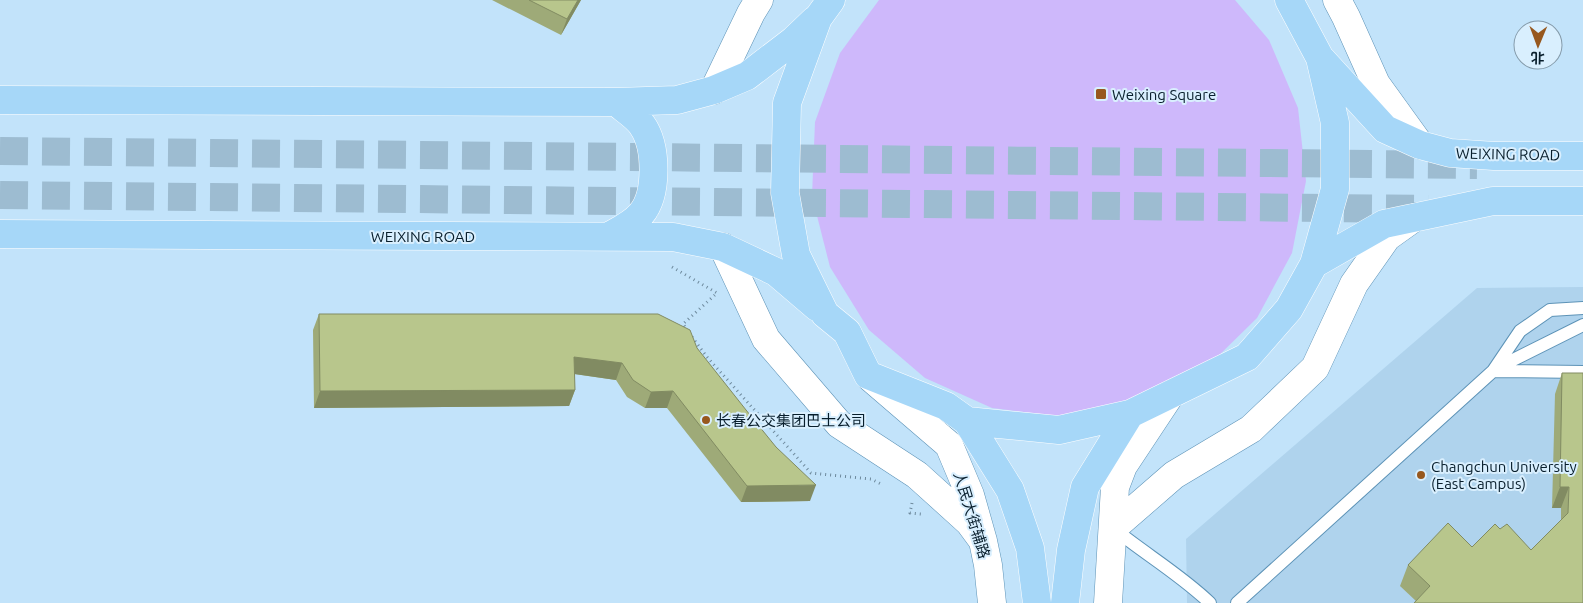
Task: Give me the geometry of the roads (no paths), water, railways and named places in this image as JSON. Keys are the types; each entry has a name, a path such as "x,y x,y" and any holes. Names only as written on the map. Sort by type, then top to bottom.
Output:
{"main road":[{"path":"714,90 751,13 760,0"},
{"path":"967,421 1059,430 1130,414 1247,358 1289,309 1314,264 1334,189 1335,123 1320,58 1290,0"},
{"path":"1336,0 1346,17 1376,84 1420,145"},
{"path":"0,100 616,102 677,100 714,90 747,76 794,40 824,9"},
{"path":"824,9 787,103 785,193 796,255 825,314"},
{"name":"WEIXING ROAD","path":"1320,58 1385,129 1420,145 1459,154 1583,156"},
{"path":"609,236 628,226 642,214 652,195 653,163 651,143 642,124 616,102"},
{"path":"1314,264 1384,224 1493,201 1583,201"},
{"path":"1113,528 1174,475 1251,429 1315,368 1354,284 1387,237 1415,218"},
{"name":"WEIXING ROAD","path":"0,234 673,237 722,247 776,272 847,332 868,375"},
{"path":"722,247 766,340 839,424 917,475 969,522 983,541"},
{"path":"868,375 946,406 967,421 1010,490 1030,548 1037,603"},
{"name":"人民大街辅路","path":"868,375 948,445 970,495 983,541 988,565 992,603"},
{"path":"1108,603 1115,487 1123,466 1170,395"},
{"path":"1065,603 1071,550 1086,487 1130,414"}],"lane":[{"path":"1237,603 1493,371 1520,331 1550,310 1583,308"},
{"path":"1493,371 1583,325"},
{"path":"1493,371 1583,372"},
{"path":"1113,528 1195,589 1210,603"}],"tunnel":[{"path":"0,151 1477,165"},
{"path":"0,195 1428,209"}],"place":[{"name":"Weixing Square","path":"1101,94"},
{"name":"长春公交集团巴士公司","path":"706,420"},
{"name":"Changchun University (East Campus)","path":"1421,475"}]}
